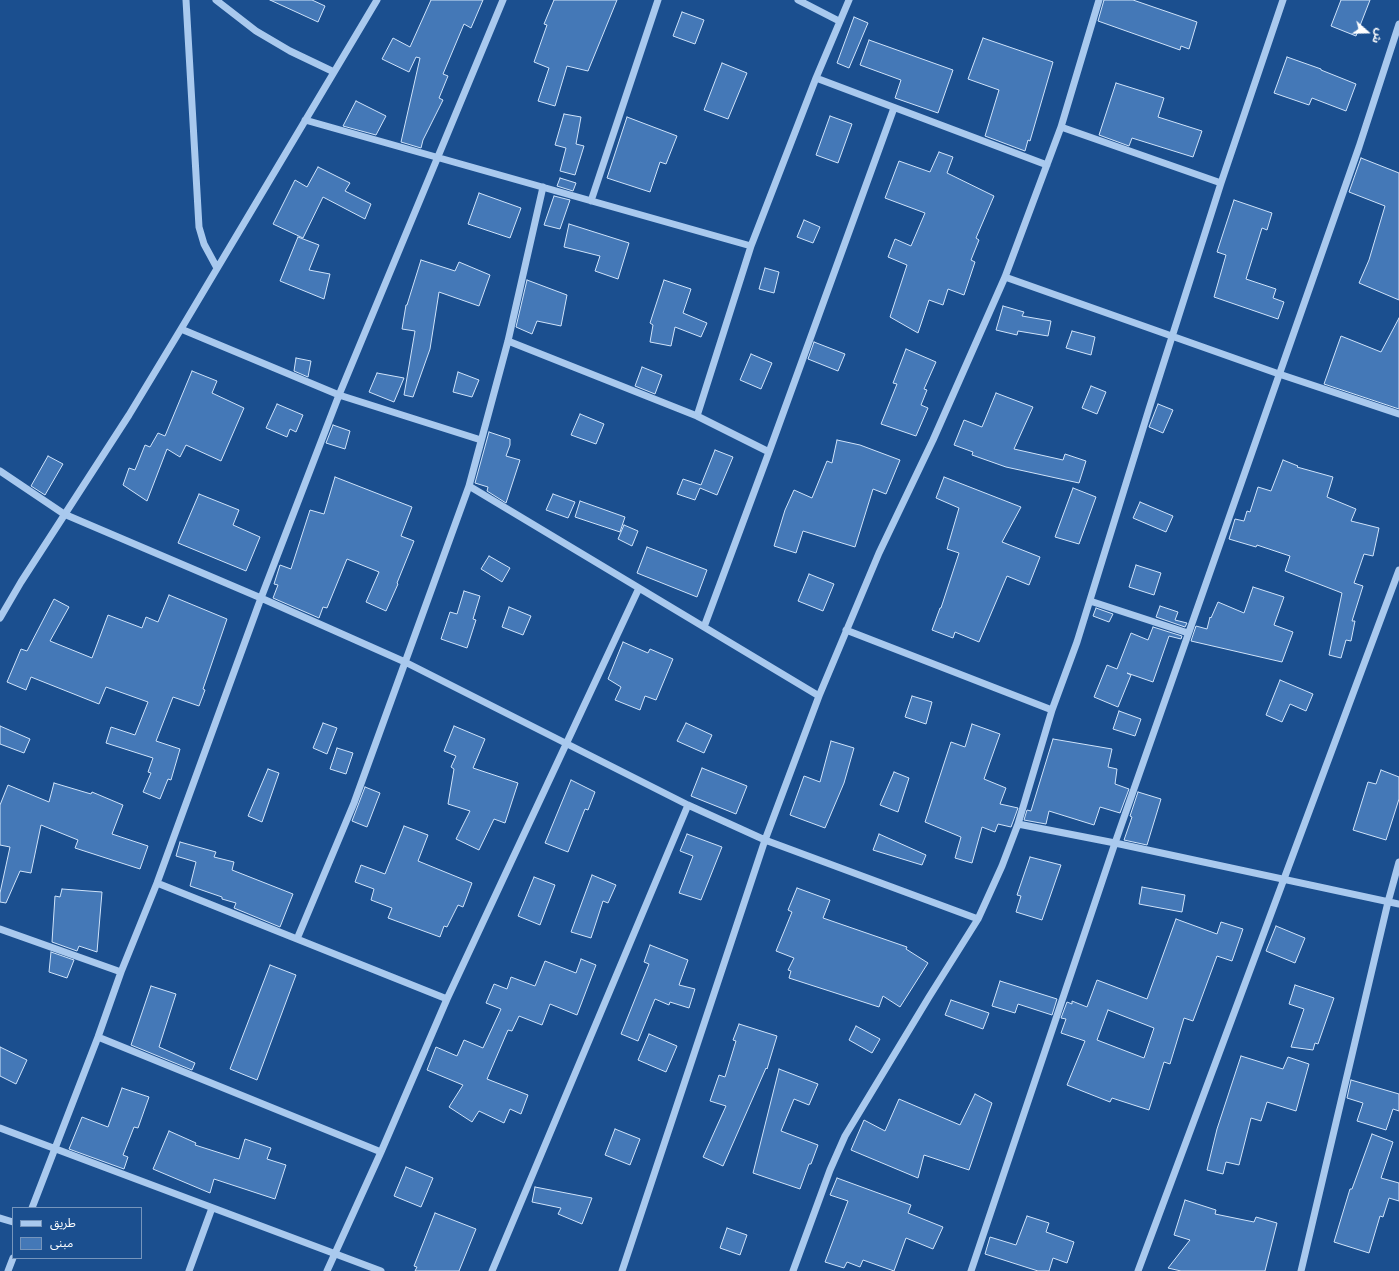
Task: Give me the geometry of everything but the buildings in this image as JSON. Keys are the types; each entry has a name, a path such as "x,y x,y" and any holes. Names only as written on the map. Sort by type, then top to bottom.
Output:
{"street":[{"path":"186,0 199,227 204,244 217,268"},
{"path":"216,0 256,31 290,51 334,72"},
{"path":"0,618 181,329 377,0"},
{"path":"32,1207 98,1037 121,972 157,883 261,598 339,395 503,0"},
{"path":"591,201 658,0"},
{"path":"798,0 839,21"},
{"path":"697,416 751,246 816,78 849,0"},
{"path":"622,1271 765,840 819,696 880,553 933,440 1005,277 1061,127 1099,0"},
{"path":"793,1271 830,1170 845,1136 978,919 1002,866 1018,824 1052,710 1077,642 1221,183 1283,0"},
{"path":"971,1271 1114,843 1359,147 1399,24"},
{"path":"816,78 1047,165"},
{"path":"704,627 894,108"},
{"path":"305,120 751,246"},
{"path":"1061,127 1221,183"},
{"path":"297,939 354,803 469,486 508,341 542,187"},
{"path":"1005,277 1279,374 1399,414"},
{"path":"181,329 339,395 481,440"},
{"path":"508,341 697,416 769,452"},
{"path":"0,471 64,514 261,598 405,662 688,805 765,840 978,919"},
{"path":"469,486 819,696"},
{"path":"1138,1271 1399,570"},
{"path":"327,1271 381,1152 447,998 639,588"},
{"path":"1090,601 1188,633"},
{"path":"846,630 1052,710"},
{"path":"492,1271 688,805"},
{"path":"1018,824 1399,904"},
{"path":"1301,1271 1388,902 1399,862"},
{"path":"157,883 447,998"},
{"path":"0,929 121,972"},
{"path":"98,1037 381,1152"},
{"path":"0,1128 381,1271"},
{"path":"189,1271 212,1208"},
{"path":"0,1218 12,1222"},
{"path":"8,1271 13,1259"}]}
